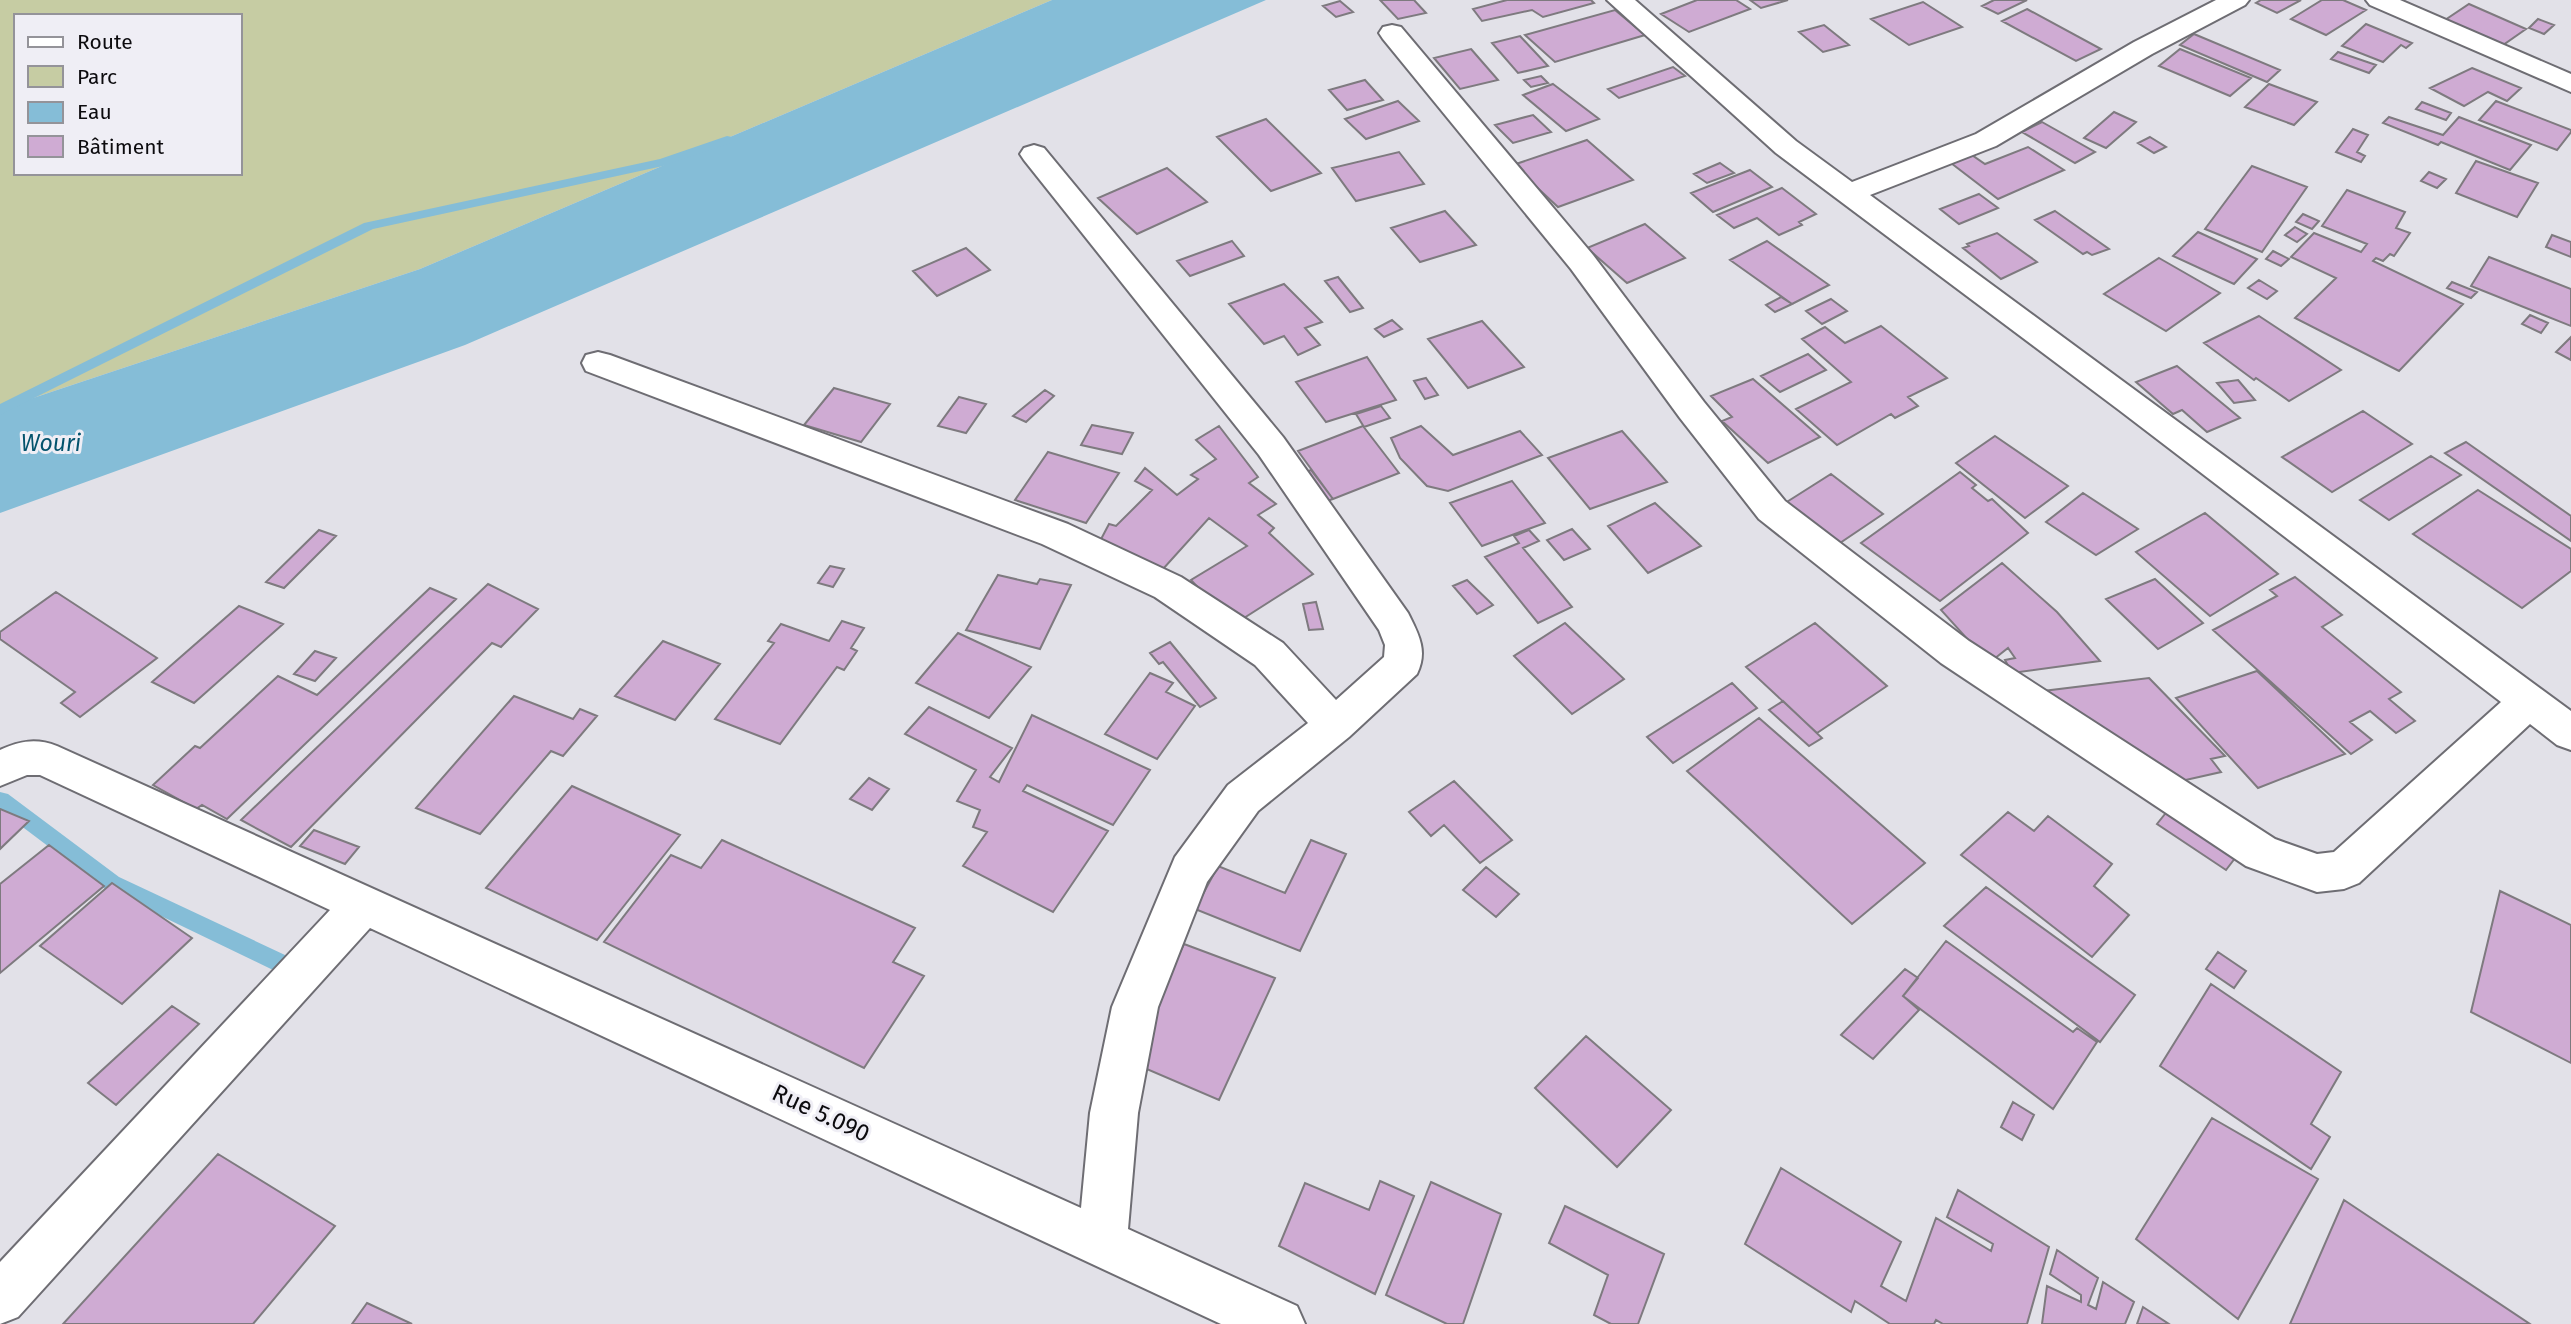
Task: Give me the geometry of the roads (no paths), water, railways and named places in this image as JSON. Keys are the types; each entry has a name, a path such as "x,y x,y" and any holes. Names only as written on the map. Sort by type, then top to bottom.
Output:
{"street":[{"path":"1620,0 1746,114 2571,733"},
{"path":"1849,193 1986,140 2143,47 2235,0"},
{"path":"2379,0 2571,84"},
{"path":"1392,33 1581,262 1692,410 1772,510 1955,652 2261,853 2317,873 2344,870 2529,701"},
{"path":"1034,154 1271,446 1395,624 1404,645 1403,663 1335,725 1243,798 1190,871 1136,1007 1114,1113 1102,1243"},
{"path":"598,363 1055,534 1168,587 1269,654 1335,725"},
{"name":"Rue 5.090","path":"0,769 24,758 43,758 1279,1324"},
{"path":"0,1299 362,906"}],"water":[{"name":"Wouri","path":"1052,0 1266,0 465,345 0,513 0,409 420,269"}],"waterway":[{"path":"0,410 369,226 663,162 727,140"},
{"path":"1,800 112,883 278,962"}]}
